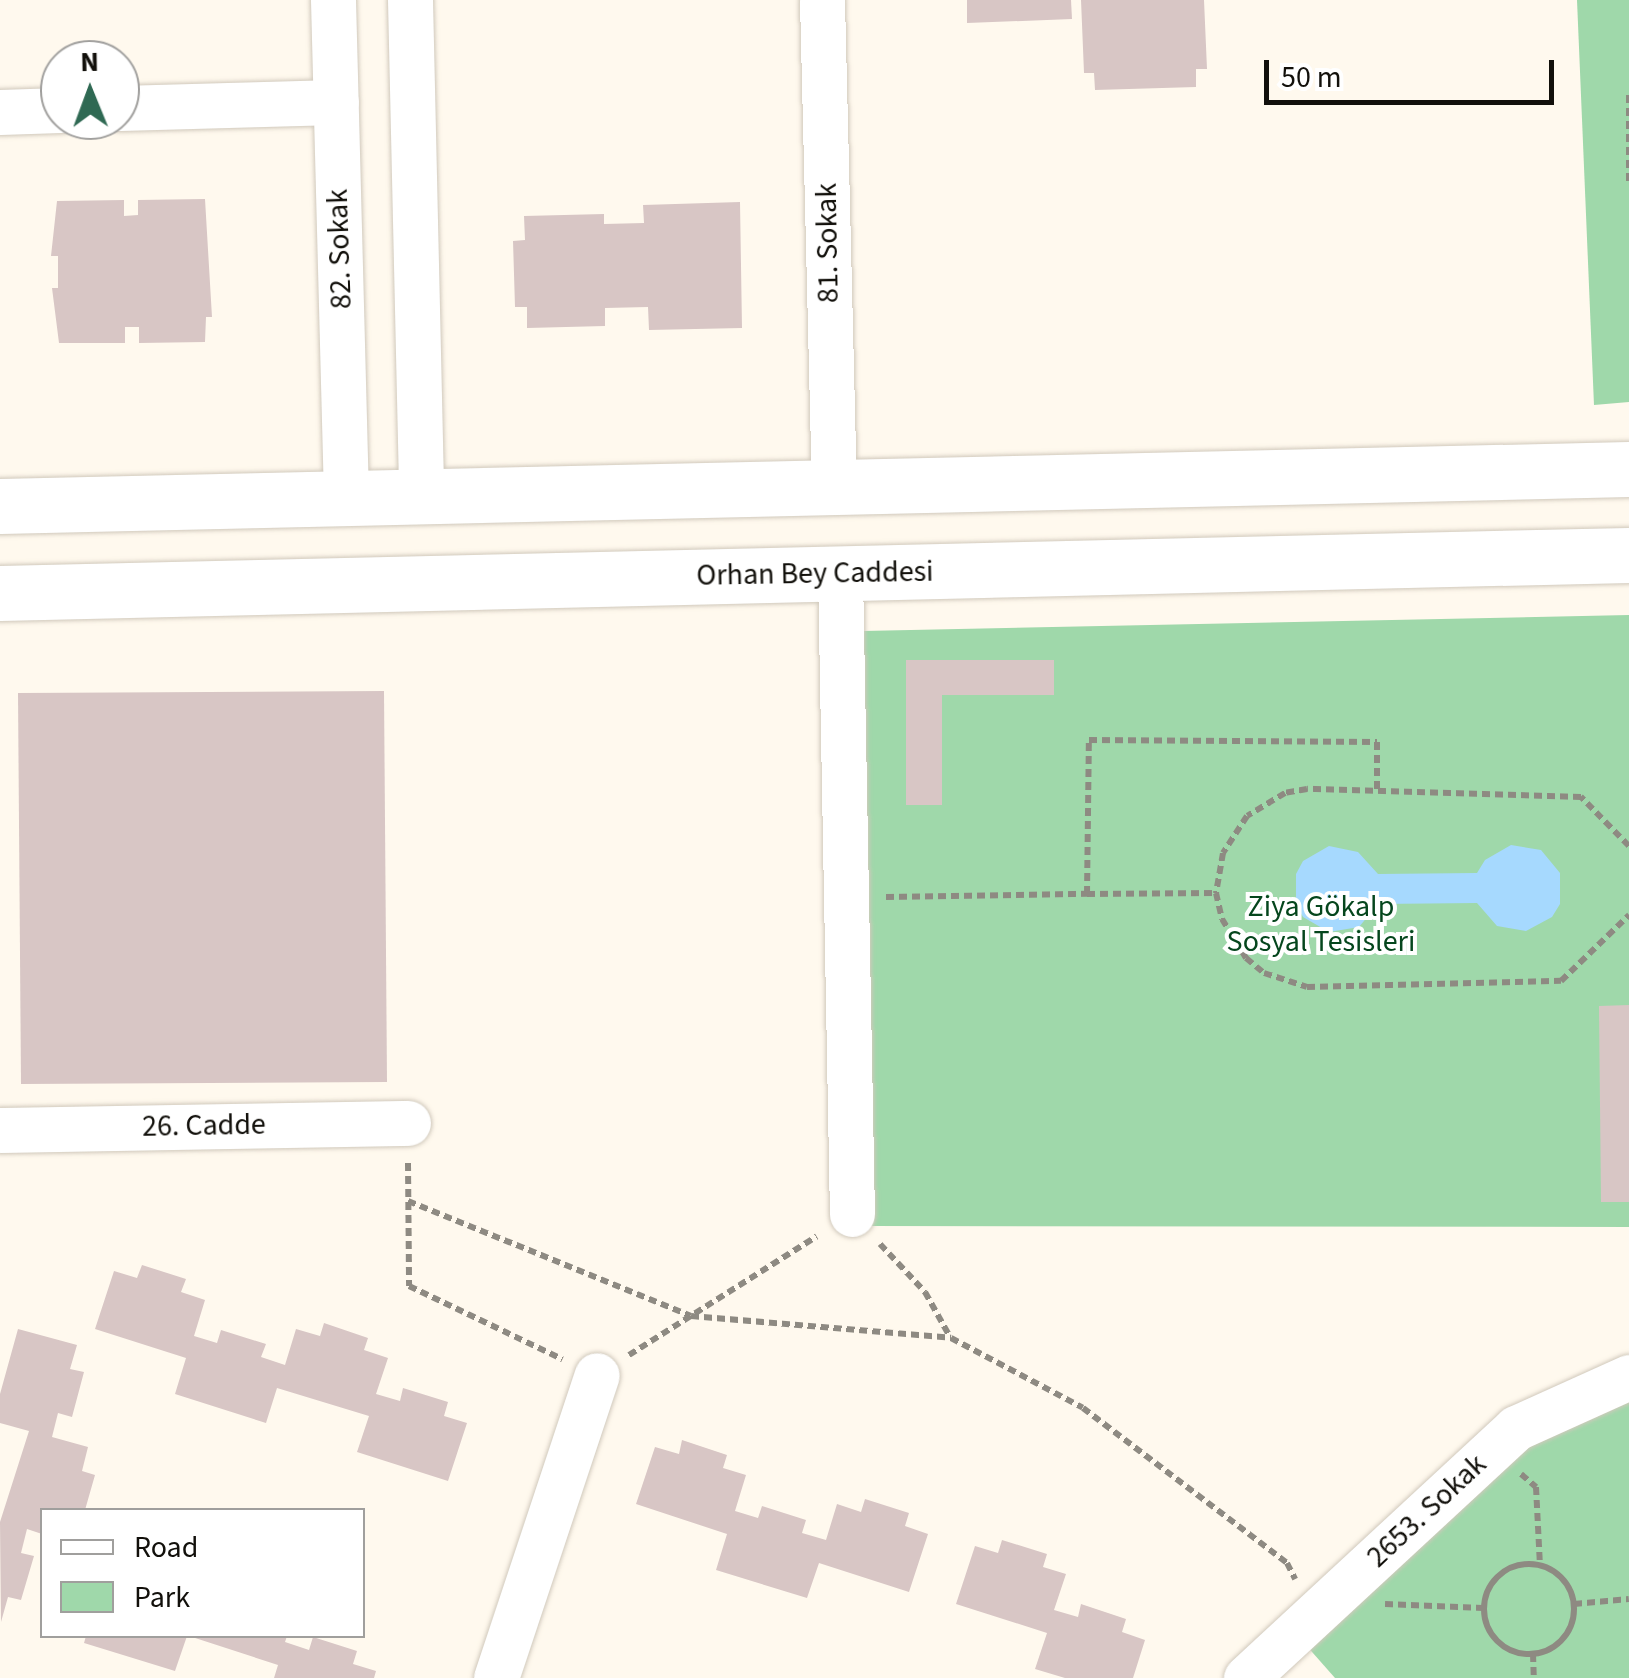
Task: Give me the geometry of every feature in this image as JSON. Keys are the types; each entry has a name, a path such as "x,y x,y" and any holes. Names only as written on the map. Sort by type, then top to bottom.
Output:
{"main road":[{"path":"0,506 1629,469"},
{"name":"Orhan Bey Caddesi","path":"0,594 1629,555"}],"street":[{"name":"82. Sokak","path":"333,0 346,498"},
{"path":"410,0 421,496"},
{"name":"81. Sokak","path":"822,0 834,486"},
{"path":"140,107 336,102"},
{"path":"0,112 40,111"},
{"path":"840,574 852,1214"},
{"name":"26. Cadde","path":"0,1130 408,1123"},
{"path":"496,1678 597,1376"},
{"name":"2653. Sokak","path":"1246,1678 1516,1428 1629,1377"}],"path":[{"path":"1629,94 1629,184"},
{"path":"1088,894 1089,740 1377,742 1376,792"},
{"path":"1629,846 1581,797 1308,789 1265,802 1233,833 1216,893 1227,930 1246,958 1264,973 1307,988 1561,981 1629,915"},
{"path":"846,898 1216,893"},
{"path":"408,1123 408,1286 597,1376 852,1214 924,1292 951,1338"},
{"path":"408,1201 691,1316 951,1338 1083,1408 1287,1563 1324,1606 1483,1608"},
{"path":"1495,1448 1536,1487 1540,1566"},
{"path":"1540,1566 1561,1578 1574,1604 1560,1641 1533,1654 1496,1640 1483,1608 1490,1586 1506,1569 1540,1566"},
{"path":"1574,1604 1629,1599"},
{"path":"1533,1654 1534,1678"}],"green space":[{"path":"1577,0 1629,0 1629,402 1594,405"},
{"name":"Ziya Gökalp Sosyal Tesisleri","path":"1629,615 1629,1227 870,1226 863,631"},
{"path":"1629,1399 1629,1678 1335,1678 1305,1644 1520,1445"}],"water":[{"path":"1511,845 1541,850 1560,873 1560,904 1552,917 1526,931 1497,926 1477,903 1378,904 1359,927 1329,932 1303,917 1296,904 1296,874 1303,861 1329,846 1358,852 1378,874 1477,873 1485,860"}],"building":[{"path":"967,0 1071,0 1072,19 967,23"},
{"path":"1081,0 1204,0 1207,69 1196,69 1196,87 1095,90 1094,73 1084,73"},
{"path":"205,199 212,317 206,317 205,342 139,343 139,327 125,327 125,343 59,343 52,288 58,288 58,256 51,256 57,201 124,200 124,216 138,215 138,200"},
{"path":"740,202 742,328 649,330 648,307 605,308 605,326 527,328 527,307 515,307 513,241 525,240 524,216 604,214 604,224 644,223 643,205"},
{"path":"906,660 1054,660 1054,695 942,695 942,805 906,805"},
{"path":"384,691 387,1082 21,1084 18,693"},
{"path":"1629,1005 1629,1202 1601,1202 1599,1006"},
{"path":"142,1265 186,1279 181,1292 205,1300 194,1336 217,1343 221,1330 266,1344 261,1357 285,1365 296,1329 320,1336 324,1323 368,1338 364,1350 388,1358 376,1394 400,1401 403,1388 448,1402 444,1416 467,1423 448,1481 357,1452 369,1416 277,1388 266,1423 175,1394 186,1358 95,1329 114,1271 137,1278"},
{"path":"18,1329 77,1345 70,1369 84,1372 72,1417 58,1413 52,1437 88,1447 82,1471 95,1475 86,1508 40,1508 40,1533 27,1529 21,1553 34,1556 21,1600 8,1597 1,1622 0,1522 29,1431 0,1423 0,1394"},
{"path":"682,1440 727,1455 723,1468 746,1475 735,1511 758,1518 762,1506 806,1520 802,1533 826,1540 837,1504 861,1512 865,1499 909,1513 905,1526 928,1534 909,1592 819,1563 807,1598 716,1570 727,1534 636,1504 655,1447 679,1454"},
{"path":"1002,1540 1047,1554 1043,1567 1066,1574 1054,1610 1078,1617 1081,1604 1126,1619 1122,1632 1145,1640 1133,1678 1065,1678 1035,1669 1047,1633 956,1604 975,1546 998,1553"},
{"path":"85,1638 186,1638 175,1671 84,1643"},
{"path":"195,1638 286,1638 285,1642 309,1650 316,1638 357,1651 353,1664 376,1671 374,1678 274,1678 278,1665"}]}
